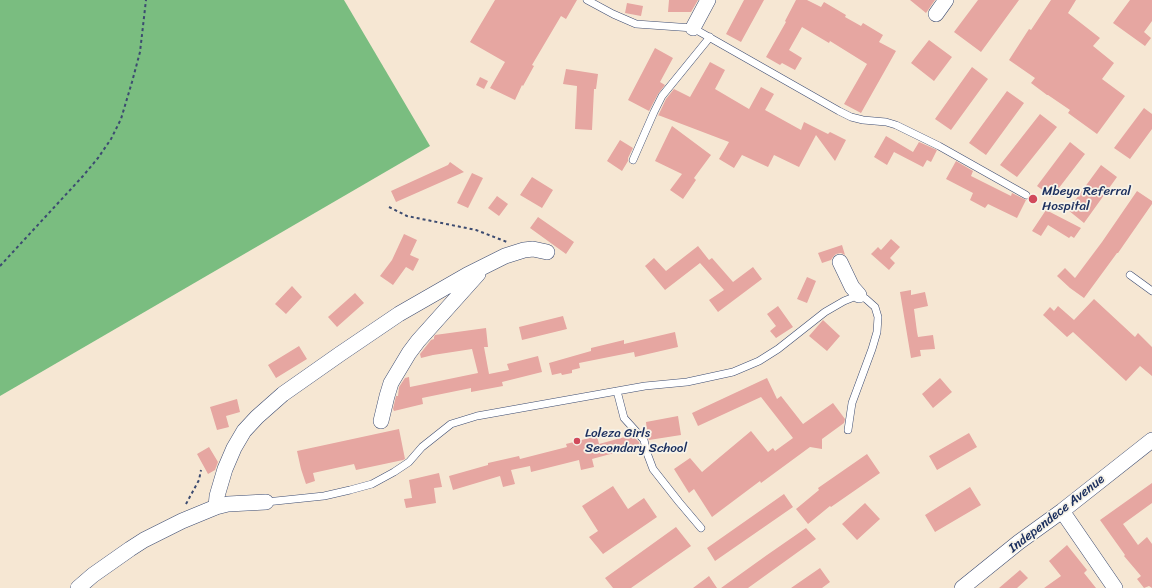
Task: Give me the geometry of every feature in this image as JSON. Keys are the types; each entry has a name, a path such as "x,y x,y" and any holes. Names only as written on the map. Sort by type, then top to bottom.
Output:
{"street":[{"path":"693,28 708,0"},
{"path":"936,14 946,0"},
{"path":"216,507 217,496 228,462 244,431 257,417 283,394 399,314 467,275 505,256 524,250 533,249 547,252"},
{"path":"840,262 852,288 859,295"},
{"path":"381,420 391,383 409,353 418,340 484,267"},
{"name":"Independece Avenue","path":"962,588 1019,542 1062,511 1151,442"},
{"path":"78,588 93,575 144,540 182,521 216,507 228,504 266,502"},
{"path":"1062,511 1115,588"}],"lane":[{"path":"587,0 636,24 693,28 839,111 851,117 862,120 886,122 896,126 946,150 1026,195"},
{"path":"633,160 662,96 710,37"},
{"path":"1130,275 1152,291"},
{"path":"266,502 324,496 372,484 409,462 422,447 451,424 478,416 645,386 687,382 733,372 759,361 778,349 825,312 844,301 859,295 875,307 878,318 877,332 852,403 848,430"},
{"path":"617,391 624,418 644,440 646,453 653,469 701,528"}],"path":[{"path":"0,266 83,176 111,139 121,119 140,52 146,0"},
{"path":"389,207 407,216 476,230 501,239 524,250"},
{"path":"184,507 199,480 202,470"}],"green space":[{"path":"0,0 344,0 430,146 0,396"}],"building":[{"path":"495,0 577,0 566,19 561,16 532,65 534,66 523,86 522,85 515,100 490,88 505,62 470,42"},
{"path":"669,0 698,0 691,12 668,12"},
{"path":"744,0 764,0 741,42 726,34"},
{"path":"796,0 807,0 821,7 824,2 861,26 863,23 883,35 879,42 896,51 861,113 844,104 867,64 830,41 829,43 802,27 789,50 802,58 795,70 782,63 780,65 766,57 786,22 785,21"},
{"path":"910,0 935,0 926,13"},
{"path":"978,0 1019,0 981,52 954,32"},
{"path":"1051,0 1076,0 1068,13 1100,38 1093,46 1114,63 1102,79 1125,96 1097,134 1068,113 1070,110 1031,83 1035,78 1009,60 1029,29 1031,30"},
{"path":"1130,0 1152,0 1152,21 1144,32 1151,38 1145,46 1113,23"},
{"path":"627,3 643,6 641,16 625,13"},
{"path":"929,40 952,57 934,81 911,63"},
{"path":"655,48 673,58 660,82 665,85 658,94 649,111 628,100"},
{"path":"710,62 725,70 715,89 749,109 761,87 774,94 765,110 801,130 804,122 828,134 830,132 846,140 835,161 816,135 799,167 774,155 768,167 742,155 734,168 719,159 729,142 658,115 666,99 674,89 690,97"},
{"path":"972,67 988,79 951,130 935,119"},
{"path":"566,69 598,74 596,89 594,89 592,130 575,129 577,86 563,84"},
{"path":"480,77 488,81 484,89 476,85"},
{"path":"1007,91 1024,103 986,155 969,143"},
{"path":"1144,108 1152,114 1152,129 1130,159 1114,148"},
{"path":"1040,114 1057,127 1017,177 1000,165"},
{"path":"672,126 711,155 694,178 696,180 683,199 670,190 682,174 655,161"},
{"path":"886,136 913,152 919,142 937,150 931,162 927,160 923,167 894,152 887,165 874,157"},
{"path":"620,140 633,148 622,171 607,161"},
{"path":"1070,142 1085,154 1052,197 1037,186"},
{"path":"956,161 973,171 971,176 1011,196 1012,193 1026,200 1017,218 988,204 985,208 970,200 973,193 946,179"},
{"path":"450,162 464,172 396,202 391,191 448,165"},
{"path":"1101,165 1117,177 1084,223 1068,210"},
{"path":"472,173 483,178 468,208 457,203"},
{"path":"532,177 553,190 542,208 520,195"},
{"path":"1137,191 1152,201 1152,204 1084,298 1057,276 1065,268 1075,278"},
{"path":"497,196 508,204 499,216 488,208"},
{"path":"1046,210 1081,228 1074,238 1071,236 1069,238 1048,225 1041,236 1032,231"},
{"path":"538,217 574,242 566,254 530,228"},
{"path":"404,234 417,240 410,255 419,259 413,271 406,267 393,285 380,276 392,260"},
{"path":"891,239 900,247 890,258 895,263 889,270 871,254 878,247 881,250"},
{"path":"842,245 845,255 841,253 836,254 831,260 822,263 818,253"},
{"path":"698,246 709,260 712,258 733,282 753,267 762,279 718,312 709,300 724,290 700,263 665,290 645,266 654,258 666,271"},
{"path":"807,277 816,281 807,303 797,299"},
{"path":"292,286 302,297 286,314 275,304"},
{"path":"911,290 911,295 925,292 928,306 914,309 917,332 918,337 933,335 935,349 920,350 921,356 911,358 900,292"},
{"path":"355,293 364,303 337,327 328,317"},
{"path":"1094,299 1135,337 1138,333 1152,347 1152,376 1140,366 1126,381 1073,332 1067,337 1043,315 1050,307 1054,311 1058,306 1074,320"},
{"path":"778,306 793,327 776,338 770,331 776,326 767,314"},
{"path":"563,316 567,329 522,340 519,327"},
{"path":"823,320 840,336 827,351 809,336"},
{"path":"486,328 488,347 484,347 489,374 509,370 507,364 538,356 542,372 502,382 503,386 471,392 471,388 422,398 423,404 394,411 393,409 396,396 398,396 399,387 405,378 409,377 410,387 478,373 472,349 421,358 420,354 431,340 434,339 435,335"},
{"path":"675,332 678,347 635,357 634,352 579,363 580,368 572,370 572,373 552,375 549,363 591,351 591,348 624,340 624,344"},
{"path":"299,346 307,359 276,378 268,365"},
{"path":"767,378 777,399 781,396 803,424 833,403 845,419 844,423 822,439 822,449 810,447 761,483 760,481 712,517 694,489 689,493 674,469 690,458 702,472 751,431 768,452 773,448 775,451 793,438 761,397 698,426 692,413"},
{"path":"940,378 952,392 933,408 922,394"},
{"path":"237,399 240,412 226,416 229,427 217,430 210,407"},
{"path":"678,416 681,435 649,440 643,432 647,431 646,422"},
{"path":"399,429 405,459 356,470 354,464 313,473 315,481 306,484 297,451"},
{"path":"969,433 977,447 937,470 929,456"},
{"path":"632,435 639,442 640,446 592,459 594,467 581,470 579,460 531,472 530,466 511,470 515,484 503,487 500,476 453,490 449,476 488,465 488,463 519,456 520,459 567,447 566,444 597,436 599,444"},
{"path":"209,447 218,462 215,470 208,474 197,454"},
{"path":"867,454 880,473 831,507 830,506 808,524 796,509 819,490 818,488"},
{"path":"439,473 442,487 434,488 436,503 406,508 404,499 412,498 409,480"},
{"path":"1152,483 1152,503 1123,524 1138,545 1147,537 1152,544 1152,588 1149,586 1144,588 1137,579 1141,576 1124,556 1125,555 1100,520"},
{"path":"613,486 628,509 644,498 657,517 603,554 589,537 598,531 582,506"},
{"path":"970,487 981,505 935,532 925,515"},
{"path":"784,494 793,507 715,561 707,548"},
{"path":"865,503 880,519 857,540 842,524"},
{"path":"676,527 691,546 631,588 613,588 605,578"},
{"path":"806,528 816,539 748,588 721,588 767,555"},
{"path":"1067,545 1087,570 1084,573 1096,588 1044,588 1061,576 1049,561"},
{"path":"820,568 830,582 822,588 791,588"},
{"path":"1020,570 1028,578 1017,588 999,588"},
{"path":"709,576 717,588 693,588"}],"place":[{"name":"Mbeya Referral Hospital","path":"1033,199"},
{"name":"Loleza Girls Secondary School","path":"577,441"}]}
